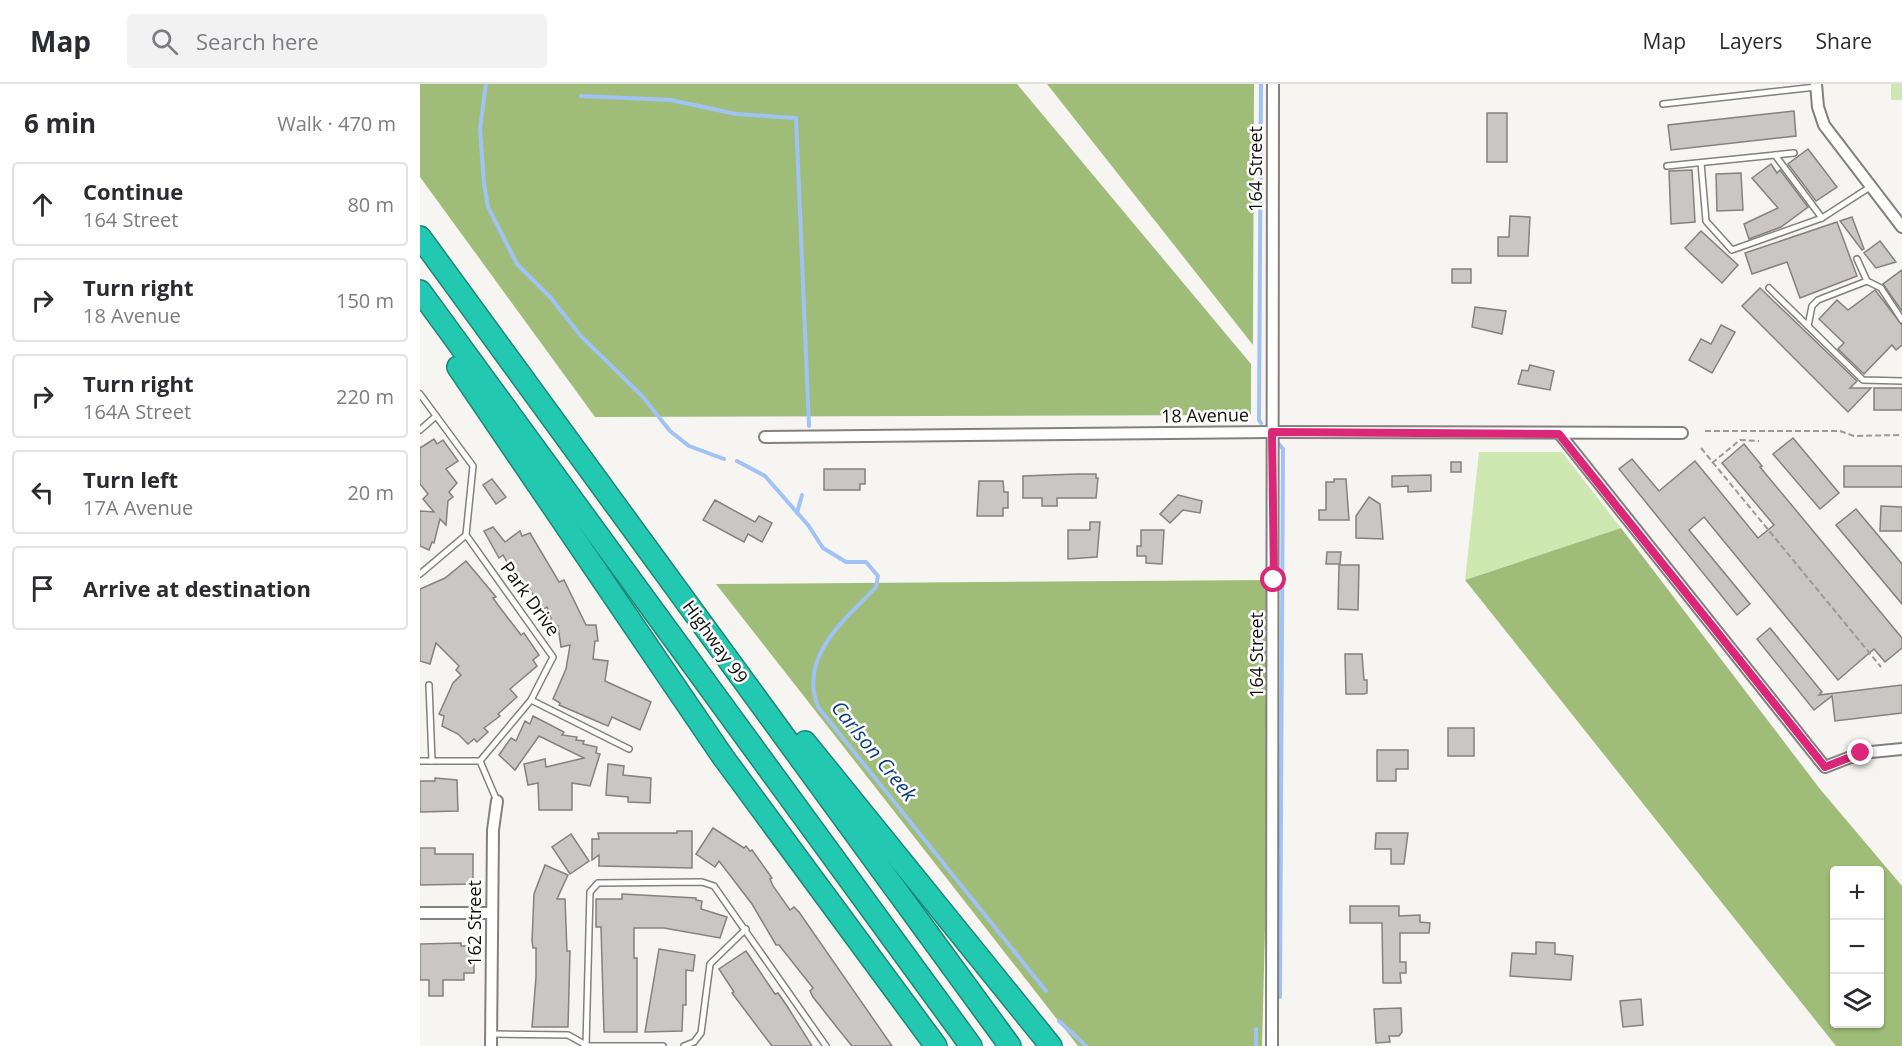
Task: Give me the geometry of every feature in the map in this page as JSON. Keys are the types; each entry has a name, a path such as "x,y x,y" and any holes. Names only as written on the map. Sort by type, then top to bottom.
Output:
{"highway":[{"name":"Highway 99","path":"420,237 1010,1046"},
{"name":"Highway 99","path":"420,291 971,1046"},
{"path":"420,309 690,710 936,1046"},
{"path":"630,524 1051,1046"}],"street":[{"name":"164 Street","path":"1272,1046 1273,84"},
{"path":"1816,85 1818,107 1824,124 1902,227"},
{"name":"18 Avenue","path":"765,437 1272,432 1682,433"},
{"path":"1559,434 1825,767 1861,753 1902,749"},
{"name":"162 Street","path":"491,1046 493,830 497,801"},
{"path":"420,913 491,913"}],"lane":[{"path":"1662,104 1816,85"},
{"path":"1667,166 1794,153"},
{"path":"1775,155 1822,218"},
{"path":"1701,163 1706,221 1727,248 1737,250 1822,218 1870,187"},
{"path":"1857,259 1867,281 1881,288 1902,320"},
{"path":"1808,326 1812,306 1818,300 1867,281"},
{"path":"1769,288 1863,380 1902,381"},
{"path":"420,394 473,465 466,535 420,574"},
{"path":"420,430 436,416"},
{"name":"Park Drive","path":"466,535 553,657 531,700 480,760"},
{"path":"429,685 432,761"},
{"path":"531,700 629,749"},
{"path":"420,761 480,760 497,801"},
{"path":"586,1046 590,892 598,883 709,883 714,886 826,1046"},
{"path":"684,1046 694,1042 701,1033 710,964 746,929"},
{"path":"491,1034 568,1035 586,1046 663,1046"}],"path":[{"path":"1705,431 1840,431 1854,436 1902,435"},
{"path":"1712,463 1740,440 1759,441"},
{"path":"1701,448 1881,667"}],"green space":[{"path":"420,84 1017,84 1251,364 1251,415 595,417 420,177"},
{"path":"1047,84 1254,84 1253,345"},
{"path":"1891,84 1902,84 1902,100 1891,100"},
{"path":"1479,452 1562,452 1621,528 1465,580"},
{"path":"1621,528 1820,789 1902,886 1902,1046 1836,1046 1465,580"},
{"path":"1274,580 1262,1046 1078,1046 716,584"}],"building":[{"path":"1794,111 1796,136 1671,150 1668,125"},
{"path":"1487,113 1507,113 1507,162 1487,162"},
{"path":"1808,149 1837,187 1816,201 1788,164"},
{"path":"1771,164 1777,173 1780,170 1808,207 1781,227 1749,239 1744,224 1778,208 1752,178"},
{"path":"1692,170 1695,222 1671,224 1669,171"},
{"path":"1741,173 1743,210 1717,211 1716,174"},
{"path":"1510,216 1530,217 1528,256 1498,256 1498,237 1509,237"},
{"path":"1852,217 1864,249 1862,250 1840,221"},
{"path":"1837,222 1857,276 1800,298 1787,262 1752,274 1745,253"},
{"path":"1701,231 1738,265 1722,283 1685,248"},
{"path":"1880,241 1896,262 1876,268 1864,253"},
{"path":"1452,269 1471,269 1471,283 1452,283"},
{"path":"1902,270 1902,311 1883,284"},
{"path":"1760,288 1857,381 1850,388 1871,388 1848,412 1742,306"},
{"path":"1875,290 1902,325 1902,345 1896,350 1892,345 1864,374 1838,349 1844,343 1819,319 1837,300 1848,310"},
{"path":"1475,307 1506,311 1502,334 1472,327"},
{"path":"1721,325 1735,332 1712,373 1689,360 1701,339 1711,344"},
{"path":"1530,365 1554,371 1550,390 1518,384 1522,370 1528,371"},
{"path":"1874,388 1902,388 1902,410 1874,410"},
{"path":"1793,438 1839,493 1820,509 1773,454"},
{"path":"434,439 437,444 443,440 458,461 446,469 457,483 449,492 453,497 448,501 446,525 440,519 434,543 432,542 429,550 420,546 420,511 434,512 423,499 428,494 420,484 420,448"},
{"path":"1744,444 1762,466 1760,467 1902,638 1902,648 1885,662 1874,649 1838,680 1704,517 1689,530 1750,604 1737,615 1619,469 1632,459 1659,491 1695,461 1758,538 1774,525 1722,463"},
{"path":"1451,462 1461,462 1461,472 1451,472"},
{"path":"1844,466 1902,466 1902,487 1844,487"},
{"path":"824,469 865,469 865,484 860,484 860,490 824,490"},
{"path":"1096,474 1098,478 1096,498 1057,498 1057,506 1042,506 1042,498 1023,498 1023,476"},
{"path":"1431,475 1431,491 1408,492 1408,486 1392,487 1392,476"},
{"path":"492,479 506,497 496,504 483,485"},
{"path":"1334,479 1346,479 1349,520 1319,520 1319,510 1326,510 1326,482 1334,482"},
{"path":"979,481 1003,481 1004,492 1008,492 1008,508 1003,508 1003,516 977,516"},
{"path":"1178,495 1202,501 1200,513 1183,510 1170,523 1160,514"},
{"path":"1369,497 1380,504 1383,539 1356,538 1356,516"},
{"path":"715,500 755,522 759,516 772,523 762,542 748,534 744,542 703,520"},
{"path":"1881,506 1902,507 1902,531 1880,531"},
{"path":"1856,509 1902,564 1902,604 1836,525"},
{"path":"1090,522 1100,522 1097,557 1068,559 1068,530 1090,530"},
{"path":"493,527 505,542 520,531 522,536 530,533 559,582 564,580 586,625 596,625 598,641 595,641 593,659 608,661 605,681 651,702 640,730 612,717 608,726 559,705 560,703 553,699 566,669 570,645 561,647 558,626 554,627 547,607 541,611 530,589 524,592 503,555 499,558 484,531"},
{"path":"1141,530 1164,530 1162,564 1146,563 1146,556 1137,556 1137,546 1141,546"},
{"path":"1327,552 1341,552 1340,564 1326,564"},
{"path":"466,561 496,597 493,598 521,635 524,633 539,655 533,660 537,666 510,689 517,697 498,714 500,716 484,728 488,732 477,742 474,739 468,744 458,734 442,726 444,716 439,714 453,683 461,675 456,670 459,666 436,643 430,664 420,661 420,589 445,578"},
{"path":"1339,565 1359,565 1358,610 1338,609"},
{"path":"1770,628 1822,692 1819,695 1902,685 1902,713 1835,721 1832,696 1814,710 1757,639"},
{"path":"1345,654 1362,654 1367,693 1346,694"},
{"path":"533,716 564,732 562,735 577,737 576,740 584,741 583,744 597,747 596,753 600,754 590,786 572,783 572,810 539,810 538,783 528,785 524,764 545,759 546,767 584,758 539,736 515,770 499,755 511,738 516,741 525,721 530,724"},
{"path":"1448,728 1474,728 1474,756 1448,756"},
{"path":"1377,750 1408,750 1408,769 1396,769 1396,781 1377,781"},
{"path":"608,764 624,766 623,775 651,778 650,803 628,802 628,797 606,795"},
{"path":"435,778 457,780 458,811 420,812 420,781 435,781"},
{"path":"713,828 744,848 746,846 750,851 752,850 772,878 770,879 773,886 790,910 794,907 799,912 892,1046 852,1046 813,997 810,991 813,988 779,945 776,945 752,904 719,861 715,867 696,854"},
{"path":"677,831 692,831 692,868 599,866 599,855 592,860 592,839 599,839 598,833 677,833"},
{"path":"1376,833 1408,833 1404,864 1391,864 1391,849 1375,849"},
{"path":"571,834 589,861 570,874 552,847"},
{"path":"420,848 435,848 435,854 473,854 473,884 420,885"},
{"path":"545,865 568,875 557,899 565,899 567,951 570,951 568,1027 532,1027 536,977 536,948 533,948 532,941 534,894"},
{"path":"622,894 696,898 702,901 701,909 727,917 720,938 664,928 634,928 634,958 637,958 637,1032 604,1032 601,927 596,927 596,899 622,899"},
{"path":"1350,906 1399,906 1399,916 1420,915 1420,922 1430,923 1429,933 1400,933 1400,962 1406,962 1406,973 1400,973 1401,983 1383,983 1382,923 1350,923"},
{"path":"1536,942 1555,943 1555,954 1573,956 1571,980 1510,976 1512,953 1536,954"},
{"path":"461,943 461,946 474,946 474,973 464,973 464,980 443,980 443,996 429,996 429,980 420,980 420,944"},
{"path":"659,949 695,955 693,971 686,970 686,1005 683,1005 682,1031 645,1032"},
{"path":"746,951 775,994 778,993 812,1046 772,1046 732,993 734,992 719,969"},
{"path":"1641,999 1643,1025 1623,1027 1620,1001"},
{"path":"1401,1008 1402,1032 1399,1036 1389,1036 1390,1042 1376,1043 1374,1009"}],"waterway":[{"path":"486,84 480,129 484,184 488,207 517,264 551,298 580,335 643,397 670,431 689,446 724,459"},
{"path":"1261,84 1259,420 1261,423"},
{"path":"581,96 671,100 736,114 796,118 809,426"},
{"path":"1277,442 1283,449 1280,997"},
{"name":"Carlson Creek","path":"737,461 765,476 808,525 823,548 846,562 866,562 878,576 876,587 839,626 819,655 814,671 813,689 818,707 1046,991"},
{"path":"797,513 802,495"},
{"path":"1059,1021 1086,1046"},
{"path":"1256,1029 1256,1046"}],"route":[{"path":"1274,580 1272,432 1559,434 1825,767 1861,753"}]}
